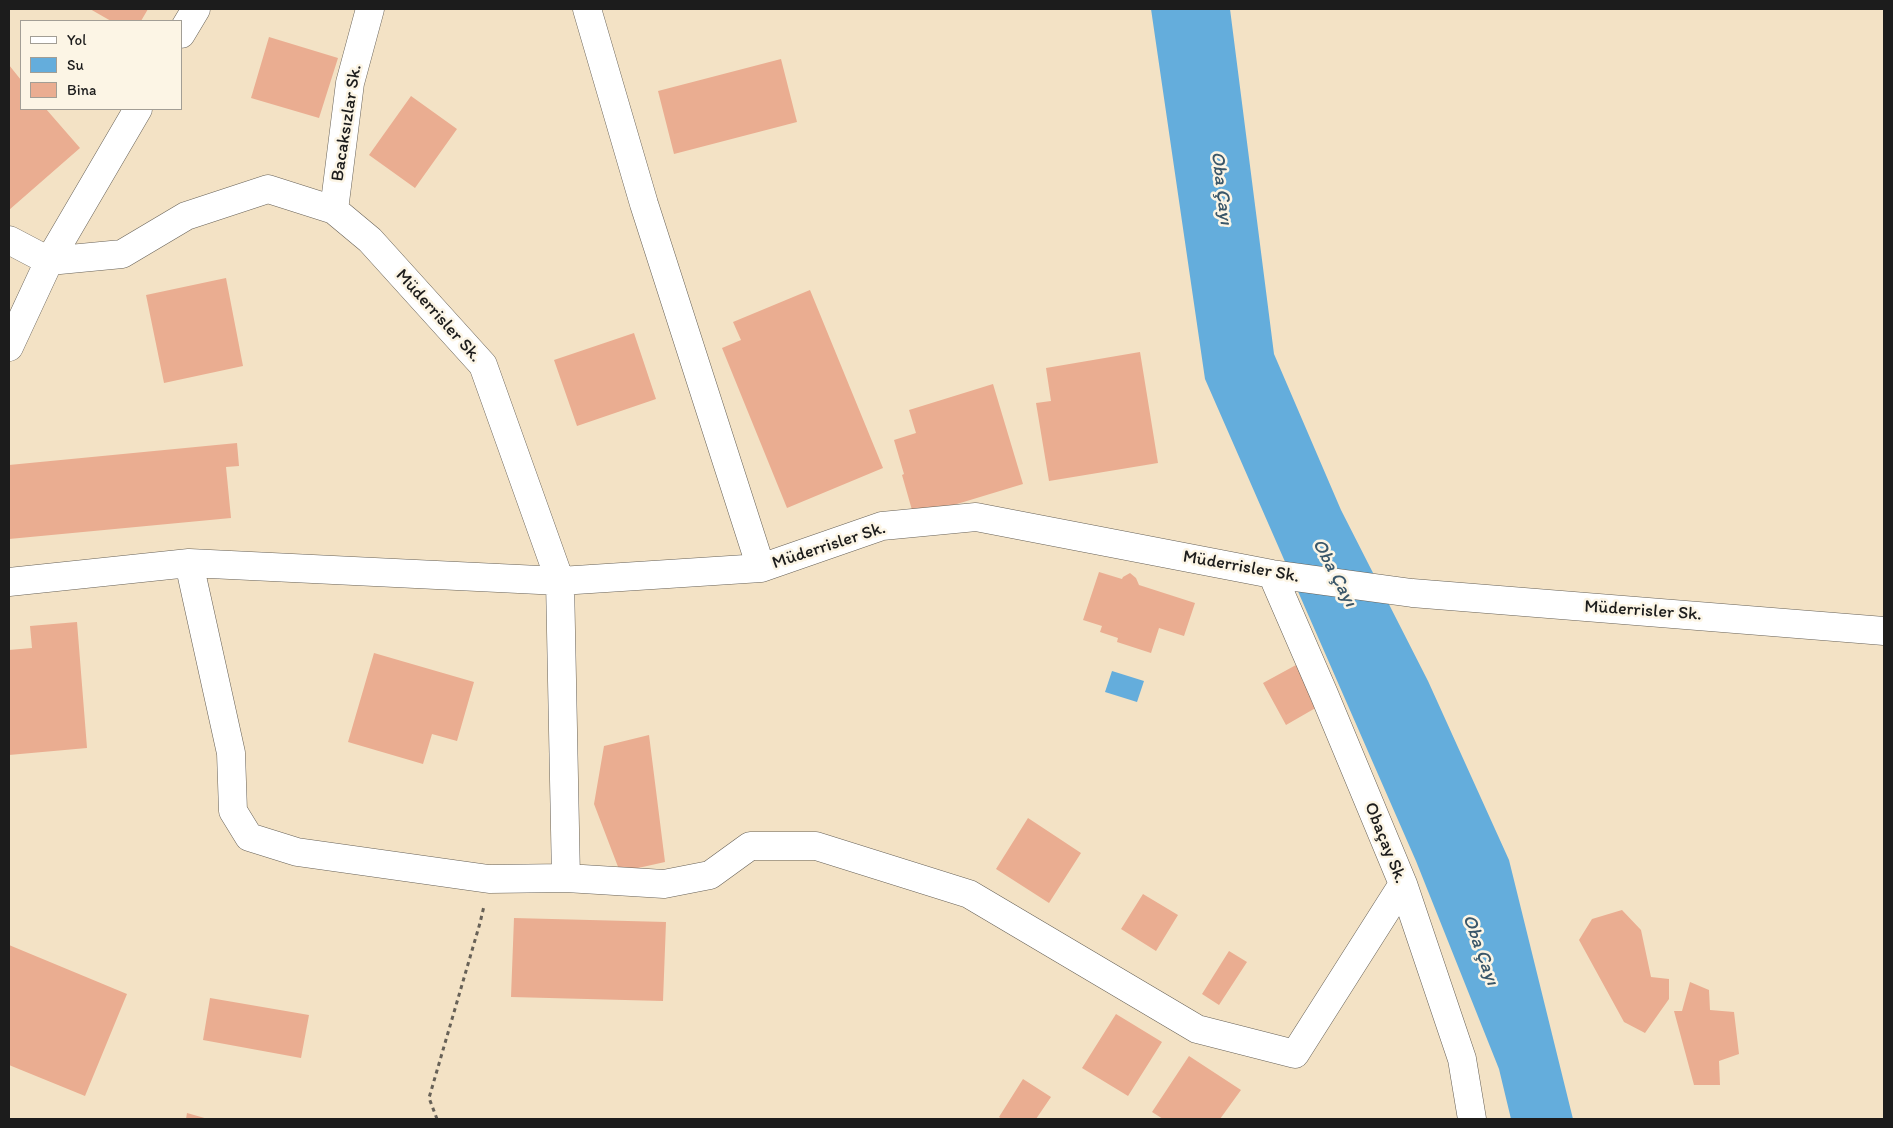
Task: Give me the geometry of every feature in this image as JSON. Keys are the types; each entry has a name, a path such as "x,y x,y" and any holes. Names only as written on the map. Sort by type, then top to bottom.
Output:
{"street":[{"path":"182,32 196,9"},
{"name":"Bacaksızlar Sk.","path":"334,210 350,83 370,9"},
{"path":"587,9 644,204 761,568"},
{"path":"9,347 49,261 137,110"},
{"name":"Müderrisler Sk.","path":"49,261 122,254 186,216 268,189 334,210 370,240 483,365 560,581 761,568 882,526 976,517 1272,574 1412,593 1884,631"},
{"path":"9,240 49,261"},
{"path":"189,563 232,753 233,811 250,837 298,852 489,879 566,878 664,884 710,875 750,846 816,846 969,894 1197,1029 1295,1054 1403,884"},
{"path":"9,582 189,563 560,581 566,878"},
{"name":"Obaçay Sk.","path":"1272,574 1403,884 1462,1059 1472,1119"}],"path":[{"path":"438,1119 429,1098 480,923 489,879"}],"water":[{"name":"Oba Çayı","path":"1151,9 1230,9 1274,354 1341,510 1428,681 1509,860 1573,1119 1511,1119 1499,1069 1416,861 1205,379"},
{"path":"1112,671 1144,681 1137,702 1105,692"}],"building":[{"path":"90,9 148,9 142,20 109,20"},
{"path":"269,37 338,58 319,118 251,98"},
{"path":"781,59 797,122 674,154 658,91"},
{"path":"9,65 20,79 20,110 47,110 80,148 9,210"},
{"path":"411,96 457,129 415,188 369,155"},
{"path":"226,278 243,366 164,383 146,295"},
{"path":"810,290 883,468 787,508 722,348 741,340 733,322"},
{"path":"634,333 656,399 577,426 554,360"},
{"path":"1140,352 1158,463 1049,481 1036,403 1051,401 1046,368"},
{"path":"993,384 1023,484 914,517 894,440 916,433 909,410"},
{"path":"237,443 239,466 226,467 231,518 9,539 9,465"},
{"path":"1099,572 1122,579 1130,573 1136,578 1139,585 1195,603 1184,636 1159,628 1151,653 1117,642 1118,638 1100,632 1102,626 1083,620"},
{"path":"77,622 87,748 9,755 9,650 32,648 30,626"},
{"path":"374,653 474,682 457,741 432,734 423,764 348,742"},
{"path":"1296,665 1319,706 1286,725 1263,683"},
{"path":"649,735 665,862 620,872 594,804 604,746"},
{"path":"1028,818 1081,853 1049,903 996,869"},
{"path":"1143,894 1178,915 1156,951 1121,929"},
{"path":"1622,910 1641,930 1651,977 1669,979 1669,999 1645,1033 1624,1022 1579,940 1592,919"},
{"path":"514,918 666,922 663,1001 511,997"},
{"path":"9,945 127,994 85,1096 9,1065"},
{"path":"1229,951 1247,962 1219,1005 1202,994"},
{"path":"1690,982 1709,990 1710,1010 1734,1012 1739,1054 1719,1061 1720,1085 1694,1085 1674,1011 1682,1011"},
{"path":"210,998 309,1015 301,1058 203,1040"},
{"path":"1116,1014 1162,1042 1128,1096 1082,1068"},
{"path":"1189,1056 1241,1090 1220,1119 1163,1119 1152,1112"},
{"path":"1023,1079 1051,1097 1036,1119 1002,1119 999,1117"},
{"path":"187,1113 208,1119 186,1119"}]}
